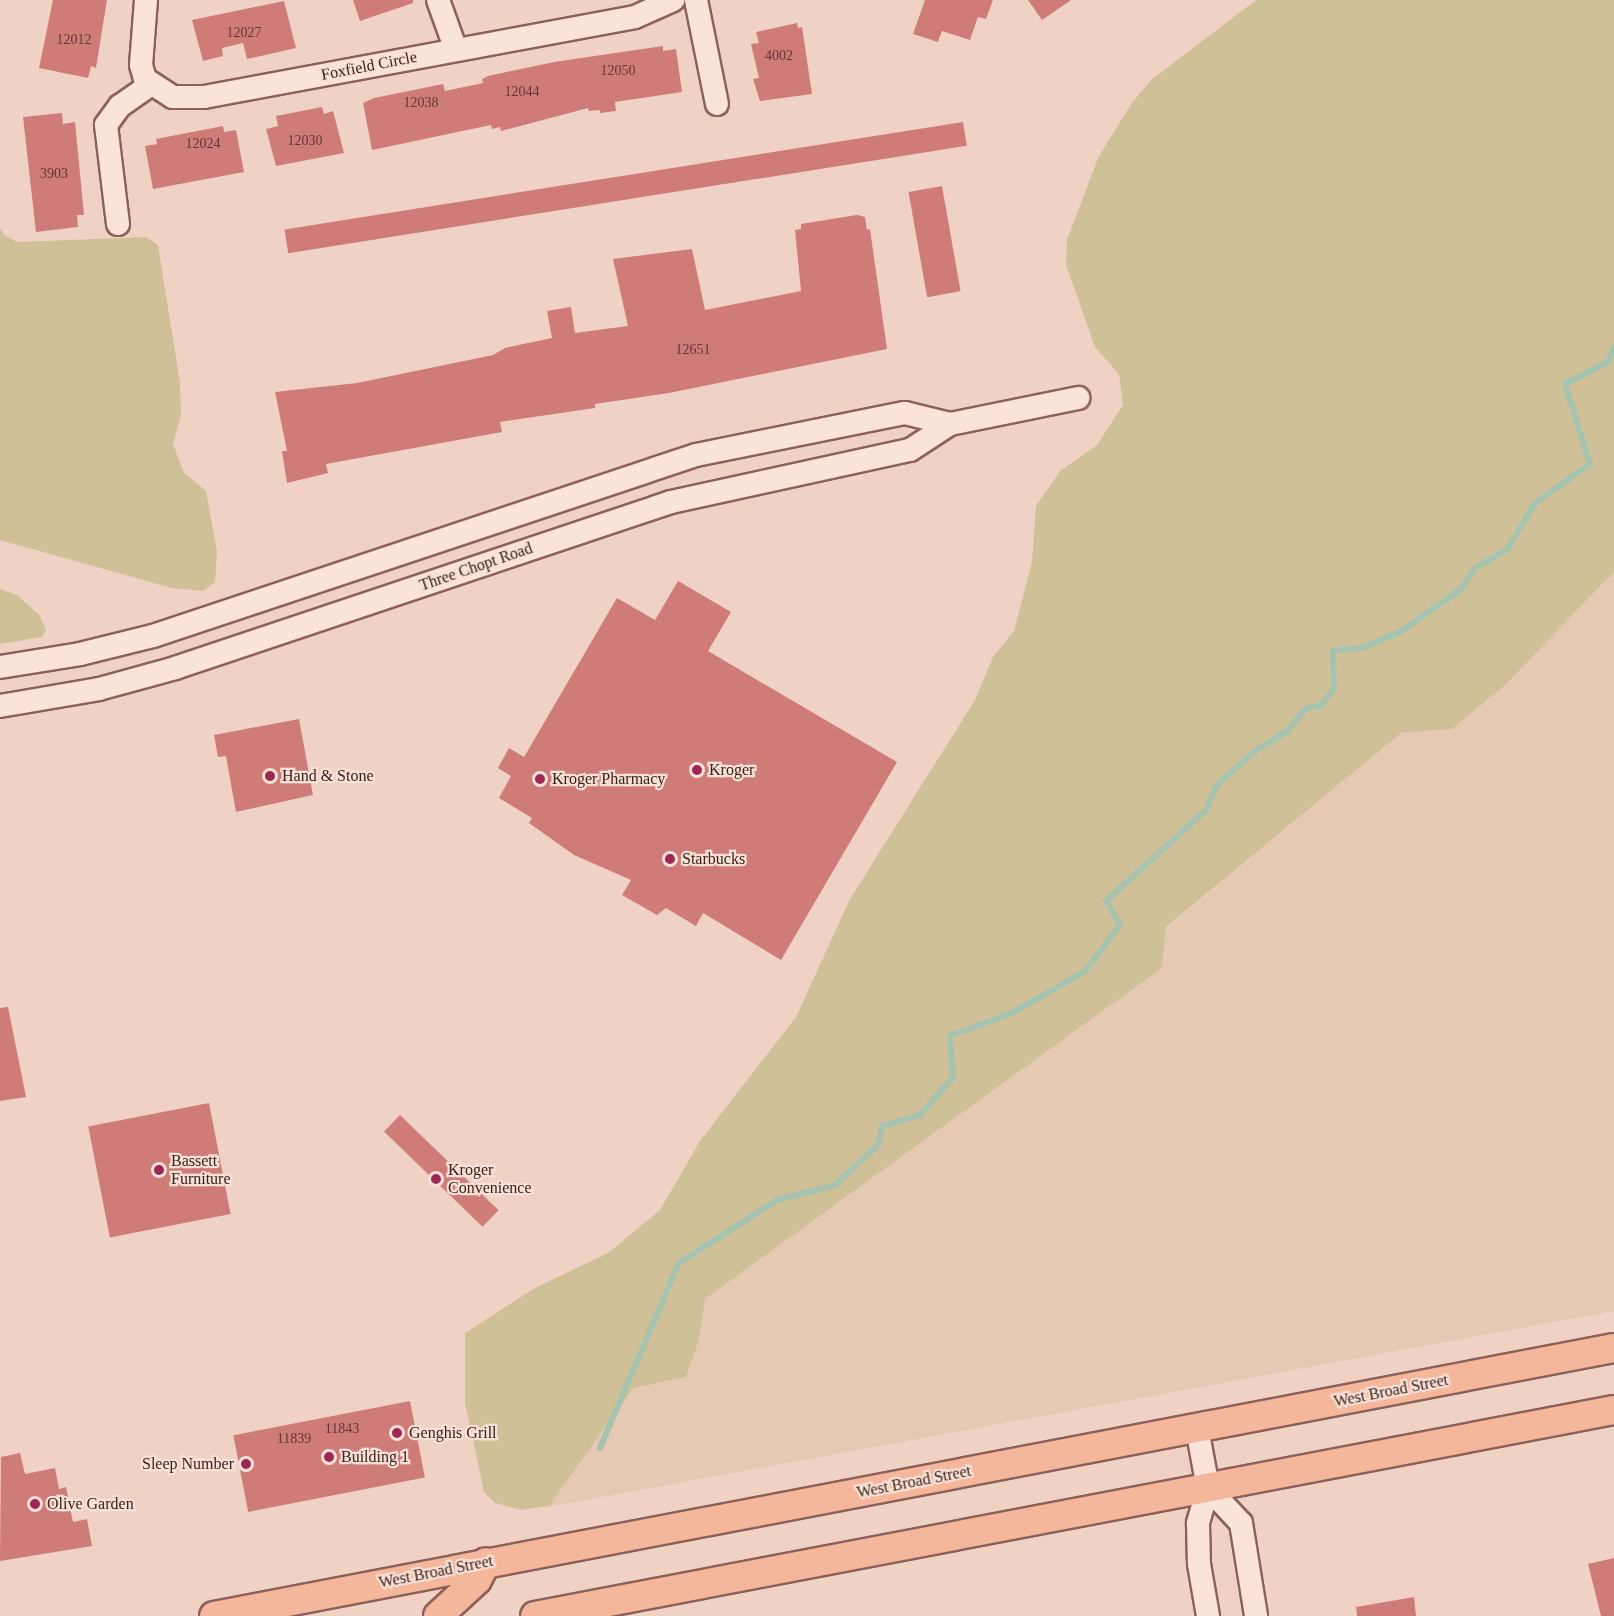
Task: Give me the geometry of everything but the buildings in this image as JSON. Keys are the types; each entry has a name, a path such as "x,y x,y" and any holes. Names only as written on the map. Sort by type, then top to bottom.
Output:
{"main road":[{"name":"West Broad Street","path":"214,1616 486,1562 1614,1348"},
{"path":"535,1616 1614,1410"},
{"path":"438,1616 477,1580 486,1562"}],"street":[{"path":"118,224 106,125 120,106 150,85 141,65 146,0"},
{"path":"438,0 456,50"},
{"name":"Foxfield Circle","path":"150,85 173,97 204,97 635,17 673,0"},
{"path":"696,0 717,104"},
{"name":"Three Chopt Road","path":"0,706 99,689 175,668 670,502 910,450 950,424 1078,398"},
{"name":"Three Chopt Road","path":"0,667 80,654 153,636 696,456 905,413 950,424"},
{"path":"1197,1428 1208,1488 1198,1524 1199,1564 1208,1616"},
{"path":"1208,1488 1242,1523 1256,1616"}],"shaded area":[{"path":"1256,0 1614,0 1614,572 1506,684 1452,729 1401,733 1166,927 1162,968 705,1299 699,1340 686,1377 633,1388 549,1506 521,1510 495,1503 484,1492 465,1403 465,1333 535,1288 608,1253 660,1210 700,1141 796,1017 850,899 975,700 993,657 1014,631 1032,562 1036,506 1060,471 1097,445 1123,405 1119,374 1095,347 1066,265 1067,240 1098,158 1131,104 1151,80"},
{"path":"0,228 4,235 17,242 146,237 158,245 180,383 181,415 173,444 184,473 206,491 217,551 215,582 203,591 172,588 0,540"},
{"path":"1614,572 1614,1311 548,1507 633,1388 686,1377 699,1340 705,1299 1162,968 1166,928 1401,733 1452,729 1506,684"},
{"path":"0,589 17,595 40,616 46,630 42,637 0,644"}],"waterway":[{"path":"600,1448 679,1263 777,1200 835,1185 879,1144 882,1126 920,1115 953,1077 950,1036 1012,1013 1084,972 1120,925 1106,901 1206,810 1216,786 1256,750 1288,731 1305,709 1322,705 1334,688 1333,651 1362,648 1400,632 1461,589 1475,568 1508,549 1534,504 1590,464 1565,384 1608,362 1614,347"}],"place":[{"name":"Kroger","path":"697,770"},
{"name":"Hand & Stone","path":"270,776"},
{"name":"Kroger Pharmacy","path":"540,779"},
{"name":"Starbucks","path":"670,859"},
{"name":"Bassett Furniture","path":"159,1170"},
{"name":"Kroger Convenience","path":"436,1179"},
{"name":"Genghis Grill","path":"397,1433"},
{"name":"Building 1","path":"329,1457"},
{"name":"Sleep Number","path":"246,1464"},
{"name":"Olive Garden","path":"35,1504"}]}
